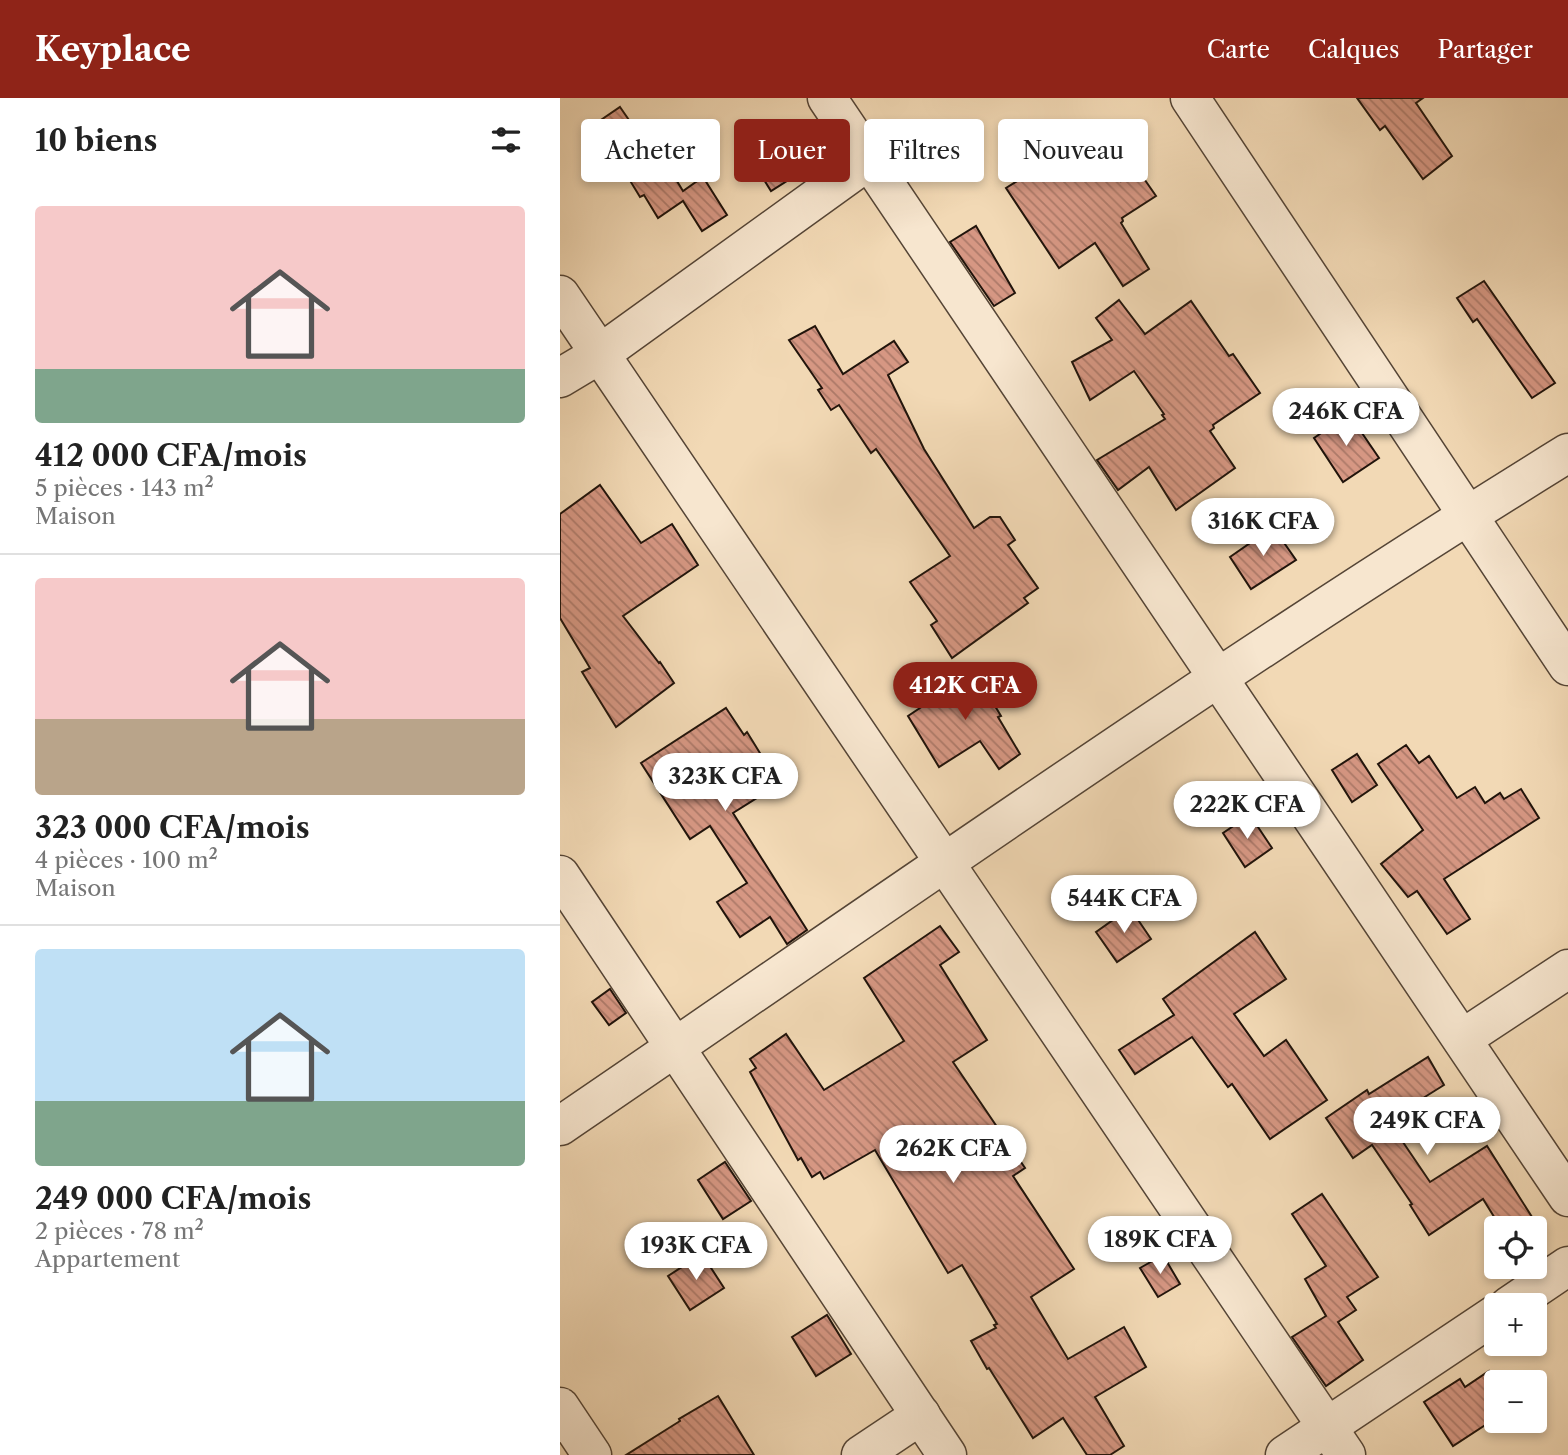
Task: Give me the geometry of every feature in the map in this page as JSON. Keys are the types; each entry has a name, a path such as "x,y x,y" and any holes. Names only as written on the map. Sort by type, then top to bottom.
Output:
{"street":[{"path":"827,98 864,153"},
{"path":"1190,98 1568,666"},
{"path":"560,377 600,354 864,164"},
{"path":"884,182 1568,1197"},
{"path":"560,295 1336,1441"},
{"path":"560,1126 1218,678 1469,514 1568,453"},
{"path":"560,875 947,1455"},
{"path":"1462,1039 1568,969"},
{"path":"1528,1293 1568,1266"},
{"path":"1285,1455 1336,1441 1484,1324"},
{"path":"560,1407 593,1455"},
{"path":"861,1455 920,1415"}],"building":[{"path":"1357,98 1423,98 1416,103 1452,156 1423,179 1385,126 1380,130"},
{"path":"620,107 628,119 602,119"},
{"path":"631,182 678,182 683,191 696,182 706,182 727,215 702,231 683,201 658,218 644,195 640,197"},
{"path":"765,182 785,182 771,191"},
{"path":"1016,182 1146,182 1156,196 1122,218 1121,223 1149,269 1123,286 1095,243 1059,268 1006,188"},
{"path":"976,226 1015,293 994,306 950,242"},
{"path":"1484,281 1555,383 1532,398 1477,319 1473,322 1457,298"},
{"path":"1119,300 1145,334 1191,301 1229,356 1233,354 1260,393 1213,425 1214,428 1210,431 1235,468 1176,510 1149,467 1118,490 1097,460 1165,419 1134,371 1090,400 1072,362 1112,340 1096,318"},
{"path":"815,326 843,374 894,341 908,362 888,375 924,449 974,528 990,517 1000,517 1015,540 1008,545 1038,588 1024,598 1028,603 952,658 931,625 937,621 910,582 950,556 876,449 871,453 839,405 831,410 818,390 822,388 789,340"},
{"path":"1349,414 1379,458 1343,482 1314,438"},
{"path":"600,485 641,543 672,524 698,565 623,616 674,683 616,727 582,672 590,668 560,618 560,514"},
{"path":"1273,527 1296,560 1251,589 1230,557"},
{"path":"980,668 1003,701 995,706 1001,716 998,717 1020,754 999,769 980,741 939,767 908,716"},
{"path":"726,708 744,735 747,732 779,784 733,813 807,930 787,944 770,917 740,937 717,902 747,883 710,826 690,839 641,763"},
{"path":"1406,745 1419,763 1429,756 1457,798 1475,787 1485,803 1500,793 1504,799 1521,789 1539,818 1444,879 1470,919 1447,934 1417,891 1408,897 1381,864 1423,830 1378,764"},
{"path":"1357,754 1377,785 1352,802 1332,770"},
{"path":"1250,815 1272,848 1245,867 1223,833"},
{"path":"1130,908 1151,939 1117,962 1096,932"},
{"path":"940,926 959,952 940,965 987,1040 953,1062 1025,1168 1013,1176 1074,1269 1031,1297 1068,1359 1124,1327 1146,1367 1095,1397 1124,1446 1110,1455 1087,1455 1063,1418 1033,1438 971,1341 996,1328 994,1325 997,1324 962,1265 948,1273 875,1150 824,1179 820,1172 812,1177 801,1158 798,1160 750,1072 756,1068 750,1059 786,1034 824,1090 904,1041 864,978"},
{"path":"1255,932 1286,979 1234,1014 1264,1056 1286,1040 1327,1100 1270,1139 1232,1084 1228,1087 1192,1037 1135,1074 1119,1050 1174,1015 1163,999"},
{"path":"610,989 626,1013 609,1025 592,1002"},
{"path":"1428,1057 1444,1085 1388,1120 1430,1182 1487,1146 1531,1216 1494,1216 1483,1199 1429,1235 1410,1205 1412,1204 1372,1145 1353,1158 1326,1118 1367,1090 1369,1094"},
{"path":"725,1162 751,1201 723,1219 698,1180"},
{"path":"1322,1194 1378,1277 1347,1297 1356,1310 1338,1322 1363,1360 1326,1386 1292,1337 1326,1316 1305,1279 1326,1266 1292,1214"},
{"path":"702,1254 724,1288 690,1310 668,1276"},
{"path":"1163,1255 1180,1284 1158,1297 1140,1268"},
{"path":"827,1315 851,1354 816,1376 792,1337"},
{"path":"1484,1374 1484,1426 1453,1446 1424,1402 1460,1379 1465,1387"},
{"path":"718,1396 754,1455 626,1455 680,1421 679,1419"}]}
